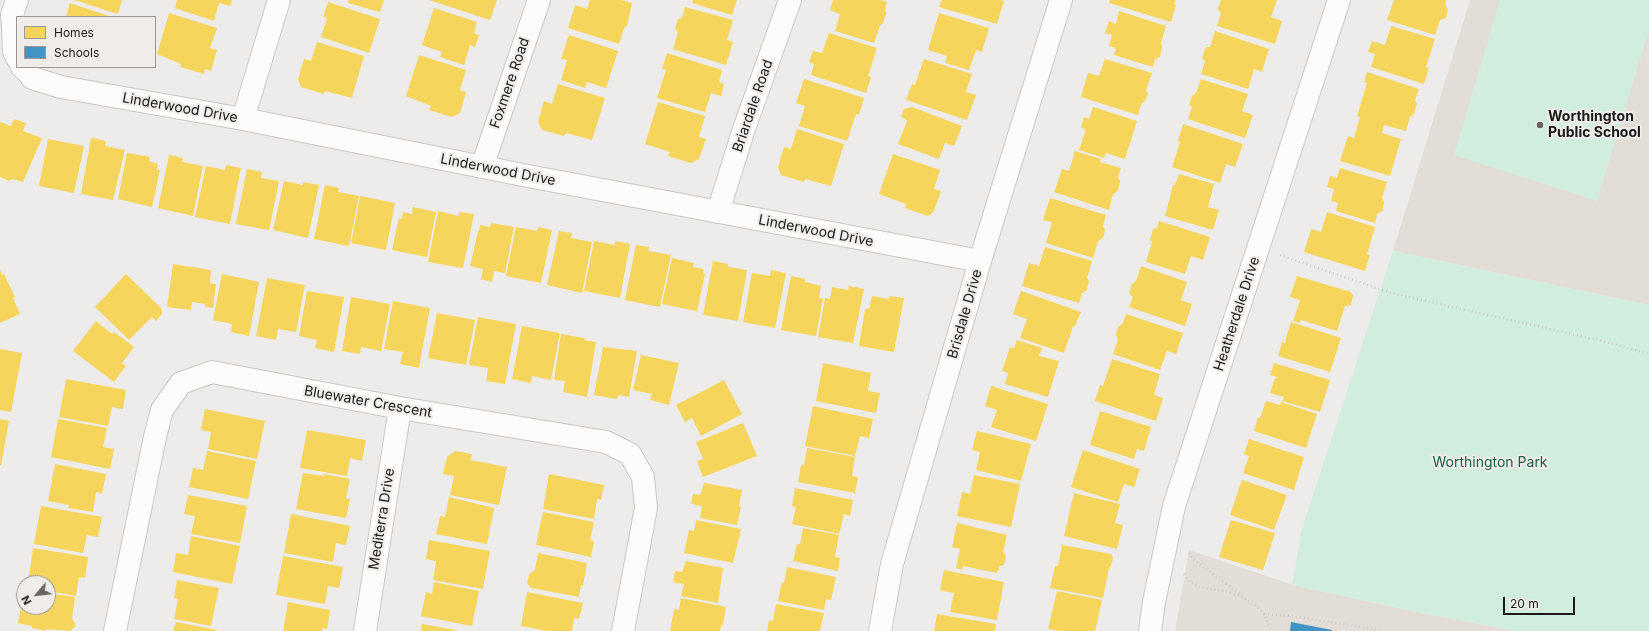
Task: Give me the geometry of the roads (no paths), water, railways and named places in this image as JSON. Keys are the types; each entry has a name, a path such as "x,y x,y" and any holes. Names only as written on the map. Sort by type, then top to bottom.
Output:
{"street":[{"path":"16,56 14,51 14,26 12,15 17,0"},
{"path":"243,119 279,0"},
{"name":"Foxmere Road","path":"482,167 538,0"},
{"name":"Briardale Road","path":"718,212 744,129 790,0"},
{"name":"Brisdale Drive","path":"880,631 892,564 980,261 1061,0"},
{"name":"Heatherdale Drive","path":"1150,631 1154,602 1174,506 1339,0"},
{"name":"Linderwood Drive","path":"23,68 32,78 61,88 243,119 482,167 980,261"},
{"name":"Bluewater Crescent","path":"115,631 155,437 162,410 181,383 212,372 400,408 606,442 630,454 643,477 646,508 623,631"},
{"name":"Mediterra Drive","path":"365,631 400,408"}],"place":[{"name":"Worthington Public School","path":"1540,125"}],"park label":[{"name":"Worthington Park","path":"1490,463"}]}
